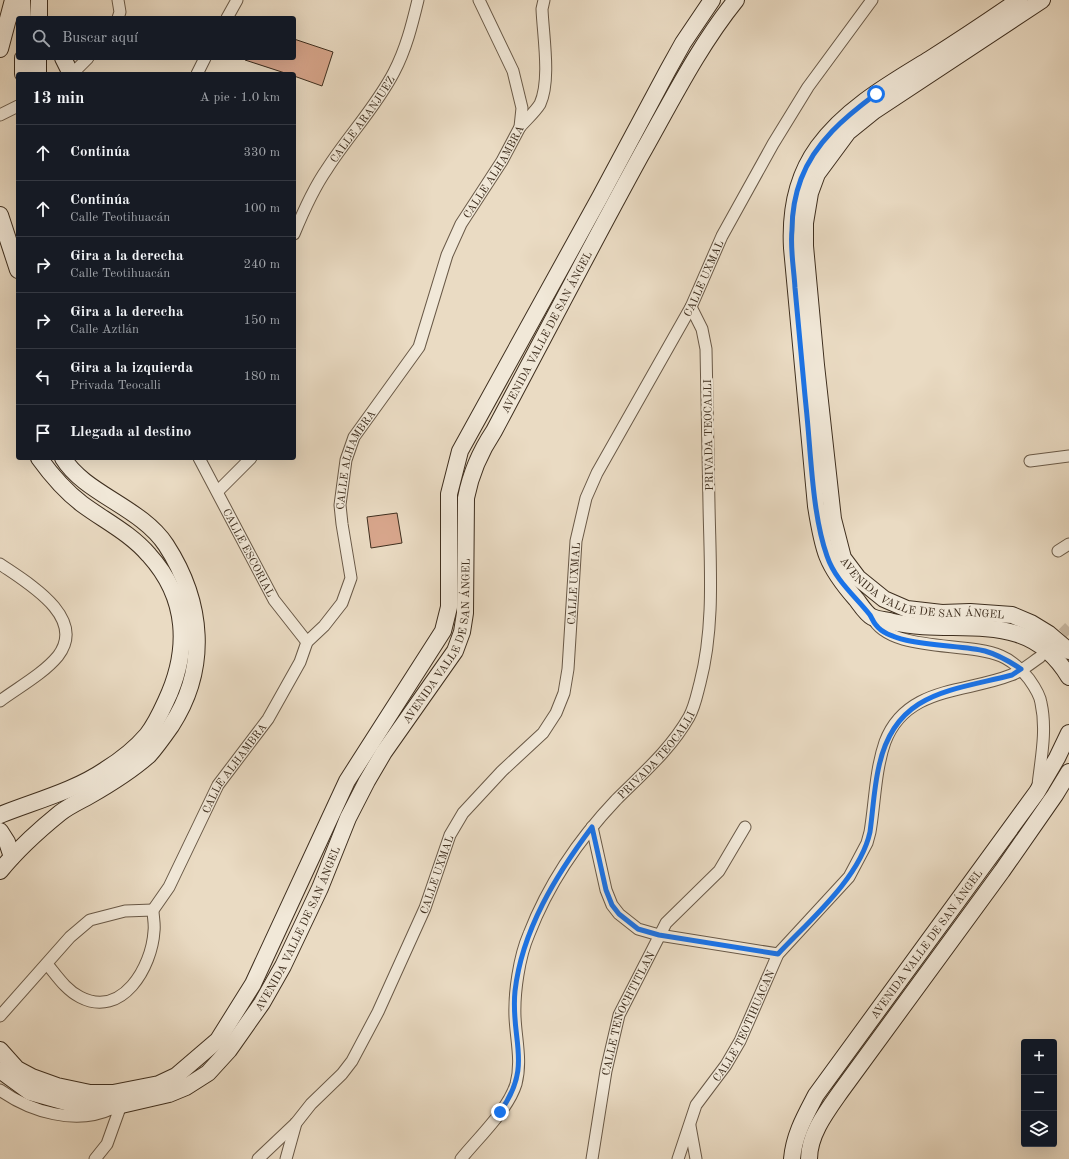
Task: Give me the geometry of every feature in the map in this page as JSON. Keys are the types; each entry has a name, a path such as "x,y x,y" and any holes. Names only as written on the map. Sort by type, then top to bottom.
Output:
{"street":[{"path":"0,49 13,0"},
{"path":"22,0 23,16"},
{"path":"118,0 120,12 119,16"},
{"path":"228,16 237,0"},
{"name":"CALLE ARANJUEZ","path":"296,229 302,213 326,169 371,108 394,72 406,47 418,0"},
{"name":"CALLE ALHAMBRA","path":"153,910 169,887 218,786 268,719 300,662 307,642 334,615 342,603 351,578 340,505 346,460 354,437 419,347 447,255 461,224 502,161 520,127 522,108 513,71 479,0"},
{"path":"520,127 539,104 544,91 545,71 542,9 544,0"},
{"name":"AVENIDA VALLE DE SAN ÁNGEL","path":"0,1050 7,1060 17,1069 32,1077 57,1086 90,1093 113,1093 159,1084 176,1076 218,1040 253,984 348,781 443,631 449,607 449,494 460,451 683,43 712,0"},
{"name":"AVENIDA VALLE DE SAN ÁNGEL","path":"0,1070 30,1092 73,1104 101,1107 119,1106 169,1094 208,1073 229,1050 262,1003 308,915 348,818 367,781 384,752 455,651 462,632 466,613 466,498 469,482 482,450 494,431 608,215 685,77 720,19 736,0"},
{"name":"CALLE UXMAL","path":"286,1159 296,1123 352,1061 401,965 426,908 450,835 463,813 502,771 542,733 556,713 564,693 567,677 576,541 586,498 597,473 691,307 722,236 773,144 808,87 872,0"},
{"name":"AVENIDA VALLE DE SAN ÁNGEL","path":"1042,0 1019,5 874,111 848,132 817,174 810,193 799,247 816,365 834,519 843,558 852,583 872,617 918,627 990,628 1020,634 1045,648 1060,661 1069,676"},
{"path":"64,60 71,72"},
{"path":"74,72 86,60"},
{"path":"198,72 204,60"},
{"path":"27,63 36,72"},
{"path":"0,115 16,107"},
{"path":"0,215 16,264"},
{"name":"PRIVADA TEOCALLI","path":"461,1159 500,1112 510,1098 515,1084 518,1070 519,1049 515,1019 515,991 528,936 552,885 569,858 592,827 670,745 689,717 695,704 703,673 709,626 710,568 706,349 702,330 691,307"},
{"path":"1030,461 1069,456"},
{"path":"0,815 95,776 131,752 148,734 162,711 178,674 183,647 178,605 170,584 160,568 129,535 97,515 67,492 55,480 40,460"},
{"path":"0,871 12,857 61,812 111,783 149,754 162,739 188,696 196,655 196,627 191,598 185,580 165,543 154,530 126,507 80,476 65,460"},
{"name":"CALLE ESCORIAL","path":"200,460 218,491 274,600 307,642"},
{"path":"218,491 249,460"},
{"path":"1058,551 1069,544"},
{"path":"0,564 43,594 58,612 65,626 65,642 58,655 45,668 0,701"},
{"name":"AVENIDA VALLE DE SAN ÁNGEL","path":"852,583 907,609 942,613 970,612 1012,615 1031,623 1049,634 1069,650"},
{"path":"872,617 876,625 892,636 906,640 982,651 1000,656 1021,669 1034,686 1041,701 1043,714 1043,742 1037,792"},
{"name":"CALLE TEOTIHUACÁN","path":"678,1159 696,1105 726,1065 740,1041 778,954 848,877 860,858 870,832 879,766 885,744 896,722 904,713 928,698 944,692 1012,675 1040,657"},
{"name":"AVENIDA VALLE DE SAN ÁNGEL","path":"792,1159 799,1130 816,1095 1037,792 1057,758 1069,733"},
{"name":"AVENIDA VALLE DE SAN ÁNGEL","path":"809,1159 814,1136 820,1122 942,950 1002,871 1055,795 1069,772"},
{"path":"592,827 606,890 612,905 619,914 638,929 659,935 778,954"},
{"name":"CALLE TENOCHTITLAN","path":"592,1159 606,1071 618,1015 655,948 659,935 666,923 719,871 745,828"},
{"path":"0,831 7,842 12,857"},
{"path":"291,904 308,915"},
{"path":"0,1016 70,937 90,920 125,911 153,910 154,930 150,954 143,970 133,986 123,995 114,1000 92,1001 80,997 67,988 47,964"},
{"path":"282,922 299,933"},
{"path":"928,940 942,950"},
{"path":"0,1090 30,1106 61,1115 86,1116 100,1114 119,1106"},
{"path":"95,1159 107,1144 119,1106"},
{"path":"258,1159 296,1123"},
{"path":"690,1125 696,1159"}],"building":[{"path":"296,40 333,52 322,86 296,77 296,72 282,72 245,60 296,60"},
{"path":"397,513 402,543 371,548 367,517"}],"tunnel":[{"path":"1051,645 1069,627"}],"route":[{"path":"500,1112 510,1098 518,1070 519,1049 515,1019 515,991 528,936 552,885 569,858 592,827 606,890 612,905 619,914 638,929 659,935 778,954 848,877 860,858 870,832 879,766 889,733 896,722 904,713 928,698 944,692 1012,675 1021,669 1000,656 982,651 906,640 892,636 876,625 872,617 835,574 827,558 822,539 816,506 800,344 791,231 794,207 801,179 818,147 828,134 849,114 876,94"}]}
